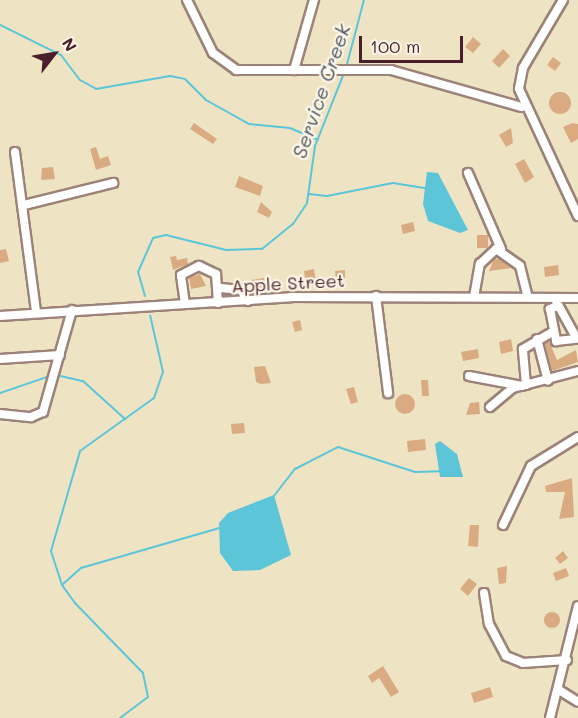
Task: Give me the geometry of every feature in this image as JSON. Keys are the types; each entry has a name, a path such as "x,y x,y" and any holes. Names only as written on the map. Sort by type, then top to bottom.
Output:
{"street":[{"path":"187,0 225,65 240,71 391,70 522,107"},
{"path":"294,70 314,0"},
{"path":"563,0 523,68 519,89 522,107 578,216"},
{"path":"15,152 24,206 36,312"},
{"path":"468,173 501,249 520,266 528,297"},
{"path":"24,206 113,183"},
{"path":"474,297 480,264 490,252 501,249"},
{"path":"185,303 181,278 187,269 210,270 221,288 218,303"},
{"path":"221,288 241,290 248,301"},
{"path":"376,296 388,393"},
{"name":"Apple Street","path":"0,316 185,303 376,296 528,297 556,302 578,298"},
{"path":"556,302 565,310 576,339 555,341 552,332 550,309 556,302"},
{"path":"0,414 31,417 43,412 72,310"},
{"path":"524,386 523,349 552,332"},
{"path":"537,339 548,381"},
{"path":"0,359 60,355"},
{"path":"490,407 502,393 578,371"},
{"path":"468,376 524,386"},
{"path":"502,525 531,466 578,437"},
{"path":"484,593 489,624 506,656 523,663 567,660"},
{"path":"550,718 567,660 578,606"},
{"path":"559,690 578,702"}],"water":[{"path":"427,172 438,173 468,230 460,233 428,221 423,204"},
{"path":"440,441 457,454 463,477 440,477 435,444"},
{"path":"274,495 291,555 260,570 233,571 220,553 219,523 228,513"}],"building":[{"path":"473,37 481,44 473,53 465,47"},
{"path":"503,49 510,56 499,68 492,61"},
{"path":"553,57 561,63 555,71 547,65"},
{"path":"560,92 568,95 571,103 568,111 560,114 552,111 549,103 552,95"},
{"path":"194,123 217,139 213,144 190,129"},
{"path":"572,123 578,124 578,139 571,143 563,127"},
{"path":"511,128 513,143 506,147 499,135"},
{"path":"96,147 100,159 108,156 111,165 96,170 90,149"},
{"path":"524,159 534,177 525,183 515,164"},
{"path":"53,167 55,179 41,180 42,168"},
{"path":"239,176 263,186 260,196 235,187"},
{"path":"261,202 272,212 269,218 257,212"},
{"path":"413,222 415,231 403,234 401,225"},
{"path":"477,235 488,235 488,248 477,248"},
{"path":"6,249 9,261 0,263 0,250"},
{"path":"176,256 177,260 187,258 188,264 173,270 170,257"},
{"path":"494,259 499,259 511,268 489,271"},
{"path":"558,265 559,275 545,277 544,267"},
{"path":"314,269 316,283 306,284 304,271"},
{"path":"345,270 345,279 336,279 335,271"},
{"path":"200,274 206,286 191,289 189,278"},
{"path":"264,278 265,288 252,289 251,280"},
{"path":"300,320 302,330 295,332 292,322"},
{"path":"511,339 513,351 501,354 499,342"},
{"path":"549,341 557,360 576,350 578,362 552,371 545,344"},
{"path":"478,349 479,358 463,361 461,352"},
{"path":"265,366 271,383 261,384 256,382 254,367"},
{"path":"421,380 428,380 429,396 422,396"},
{"path":"354,387 358,402 351,404 346,389"},
{"path":"405,394 412,397 415,404 412,411 405,414 398,411 395,404 398,397"},
{"path":"479,402 480,414 466,415 470,403"},
{"path":"244,423 245,433 232,434 231,424"},
{"path":"425,439 426,450 408,452 407,441"},
{"path":"572,478 574,517 559,519 565,492 546,492 545,486"},
{"path":"470,525 479,525 478,547 468,546"},
{"path":"563,551 568,558 560,564 555,558"},
{"path":"507,566 506,583 499,584 497,568"},
{"path":"566,568 569,576 556,581 553,573"},
{"path":"469,578 477,584 468,596 460,589"},
{"path":"552,612 560,620 552,628 544,620"},
{"path":"383,666 399,692 391,697 379,678 372,683 368,676"},
{"path":"490,687 493,697 474,703 471,693"}],"waterway":[{"name":"Service Creek","path":"346,68 364,0"},
{"path":"0,25 61,55 80,80 96,89 170,76 185,79 206,100 249,124 290,128 318,140"},
{"name":"Service Creek","path":"145,296 138,272 153,238 166,235 226,250 262,249 293,224 307,203 315,146 344,73"},
{"path":"309,194 327,196 393,183 426,188"},
{"name":"Service Creek","path":"120,718 148,697 143,673 75,603 62,585 51,551 80,451 154,398 163,372 150,315"},
{"path":"56,375 83,381 125,419"},
{"path":"0,393 50,376"},
{"path":"273,497 295,469 338,447 415,472 440,471"},
{"path":"62,585 81,568 220,528"}]}
